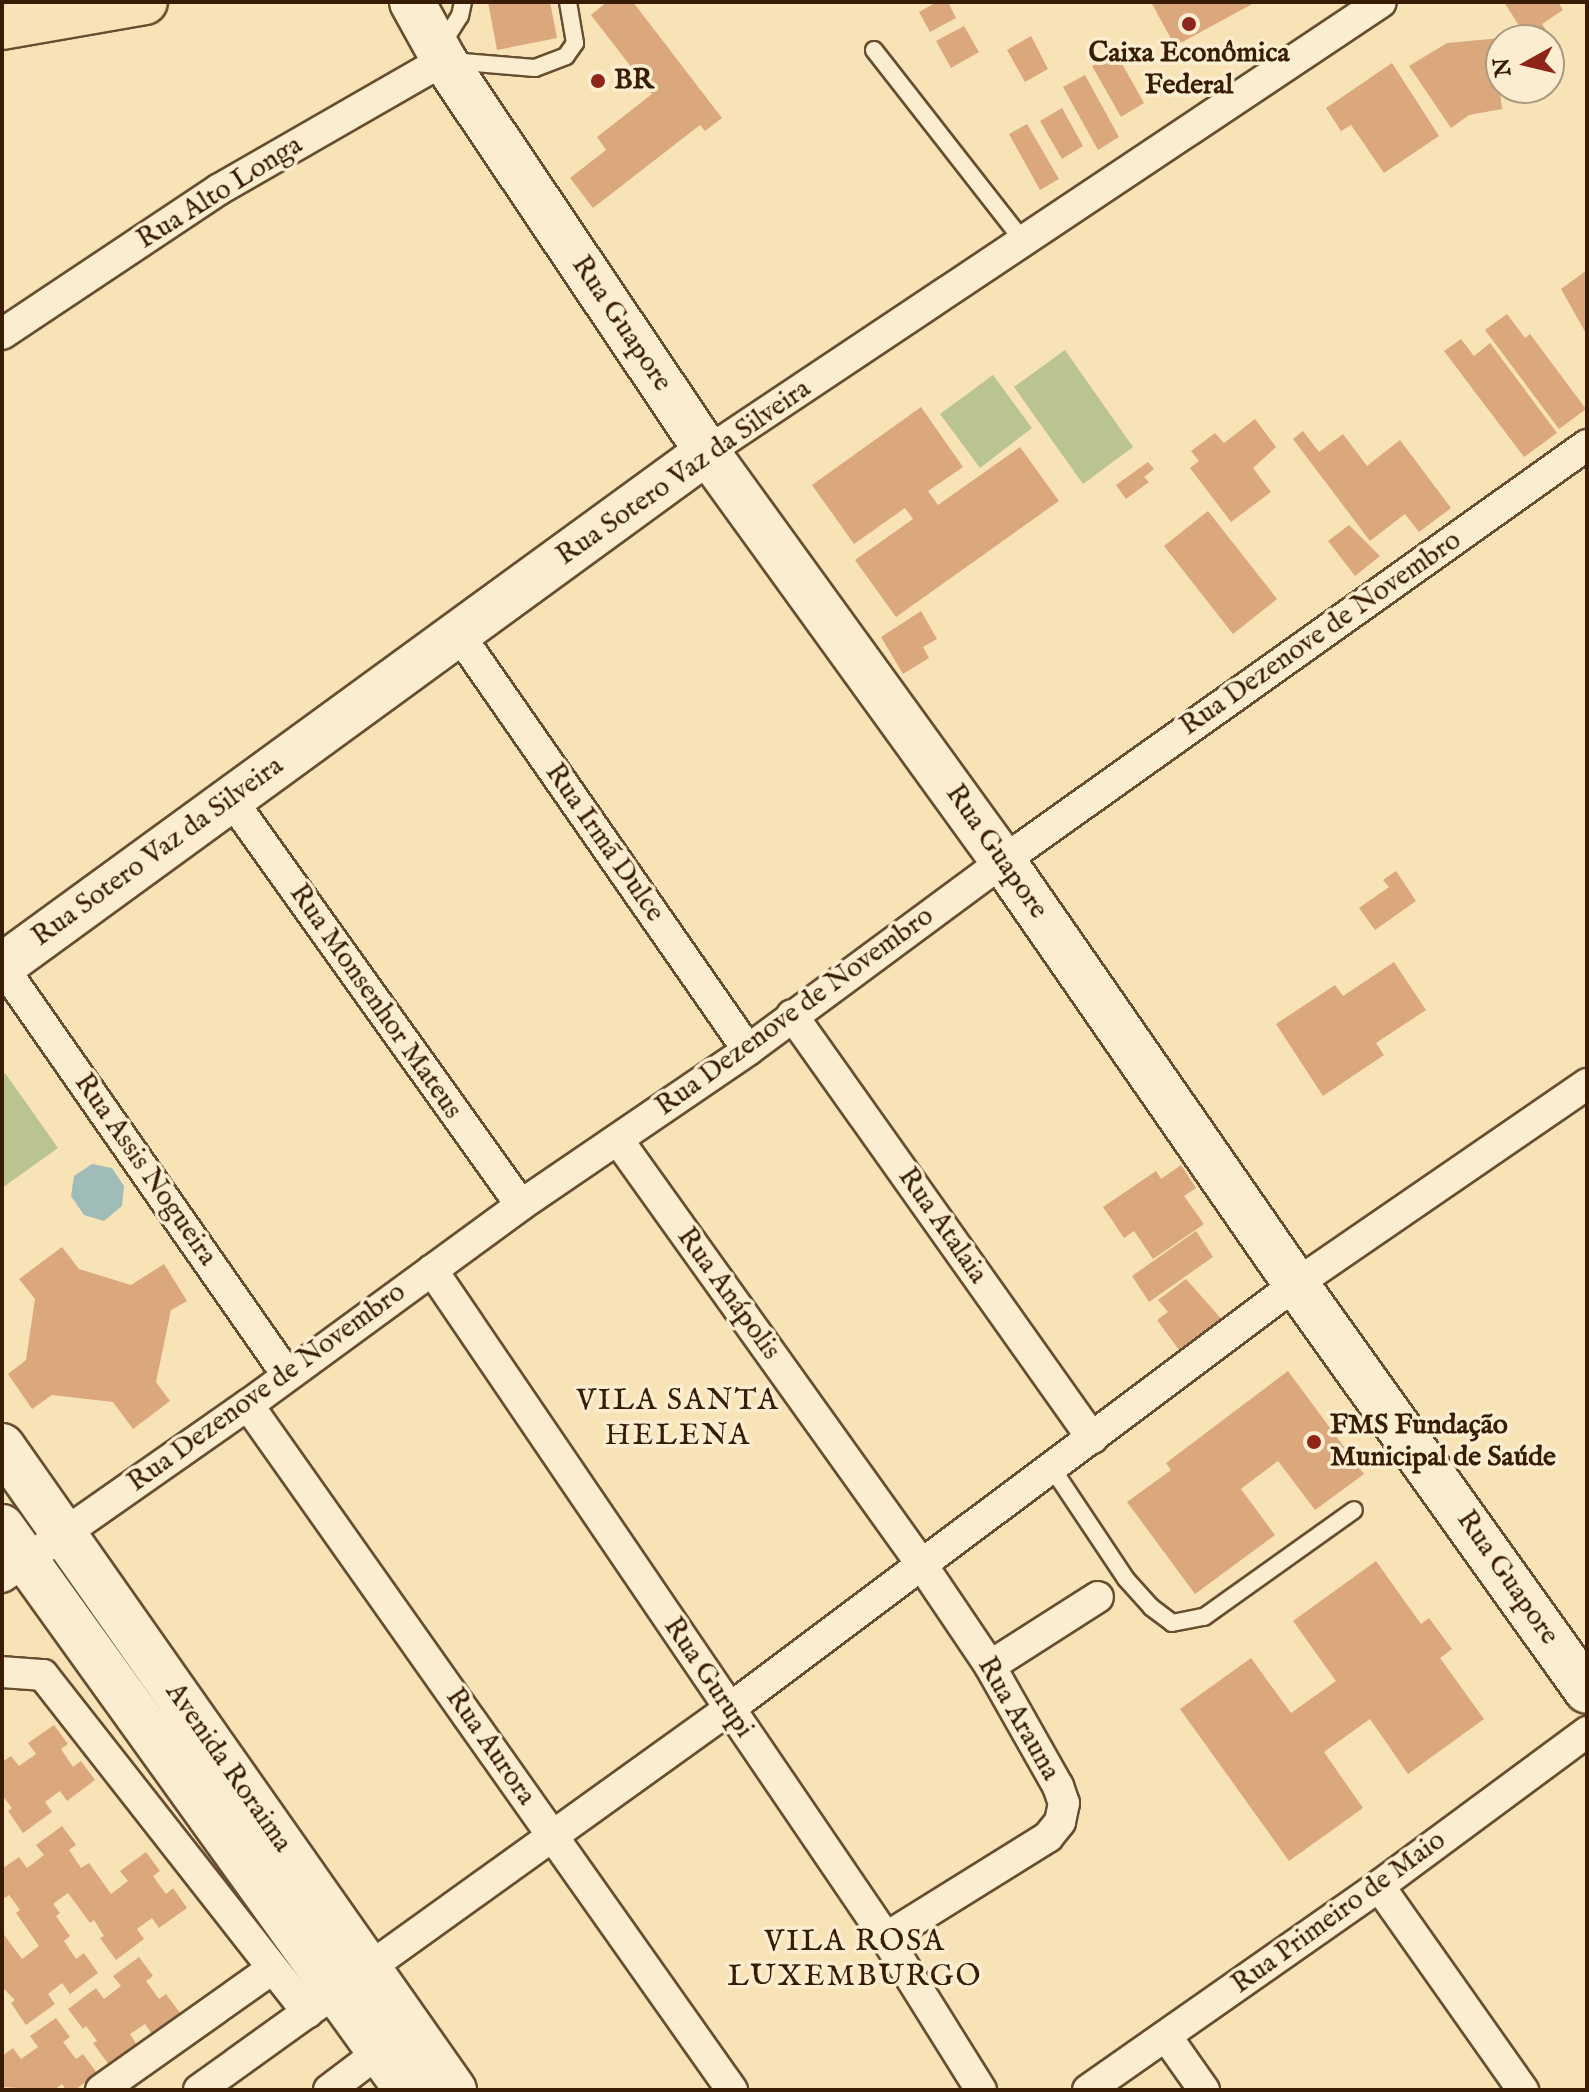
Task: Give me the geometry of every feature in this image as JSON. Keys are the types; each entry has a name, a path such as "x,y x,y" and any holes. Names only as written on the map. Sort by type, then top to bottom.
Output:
{"main road":[{"path":"2,27 145,2"}],"street":[{"name":"Rua Sotero Vaz da Silveira","path":"2,966 230,798 460,636 707,452 1381,2"},
{"name":"Rua Guapore","path":"410,4 441,56 707,452 1003,861 1296,1284 1587,1691"},
{"name":"Rua Alto Longa","path":"2,334 218,190 441,56"},
{"name":"Rua Dezenove de Novembro","path":"10,1555 64,1533 248,1405 521,1205 748,1050 1003,861 1587,445"},
{"name":"Rua Irmã Dulce","path":"460,636 748,1050"},
{"name":"Rua Monsenhor Mateus","path":"230,798 521,1205"},
{"name":"Rua Assis Nogueira","path":"2,966 287,1375"},
{"name":"Rua Atalaia","path":"792,1015 1092,1438"},
{"path":"199,2090 729,1709 1296,1284 1587,1084"},
{"name":"Rua Anápolis","path":"618,1140 922,1565"},
{"name":"Rua Gurupi","path":"432,1270 886,1938 981,2090"},
{"name":"Rua Aurora","path":"248,1405 732,2090"},
{"name":"Avenida Roraima","path":"2,1446 64,1533 338,1991 407,2090"},
{"name":"Avenida Roraima","path":"10,1555 338,1991 454,2090"},
{"name":"Rua Arauna","path":"886,1938 1048,1837 1060,1822 1064,1803 1058,1786 990,1666 922,1565"},
{"path":"990,1666 1098,1597"},
{"path":"2,1672 43,1675 272,1969 338,1991"},
{"name":"Rua Primeiro de Maio","path":"1088,2090 1379,1886 1587,1732"},
{"path":"1379,1886 1523,2090"},
{"path":"101,2090 272,1969"},
{"path":"1166,2036 1204,2090"},
{"path":"329,2090 379,2052"}],"lane":[{"path":"463,2 460,16 441,56 535,68 566,56 575,43 568,2"},
{"path":"874,50 1023,241"},
{"path":"1052,1468 1126,1579 1151,1607 1172,1623 1204,1617 1354,1510"}],"green space":[{"path":"1065,350 1133,447 1083,484 1014,387"},
{"path":"993,375 1032,428 980,468 940,414"},
{"path":"5,1073 58,1148 2,1188 2,1075"}],"water":[{"path":"92,1164 112,1168 124,1186 122,1206 104,1221 84,1215 71,1196 74,1176"}],"building":[{"path":"488,2 550,2 557,38 497,50"},
{"path":"607,2 633,2 722,118 705,131 700,125 593,208 570,178 606,150 597,137 652,94 591,15"},
{"path":"937,2 948,2 956,18 930,32 919,12"},
{"name":"Caixa Econômica Federal","path":"1151,2 1256,2 1175,46"},
{"path":"1504,2 1558,2 1563,10 1542,24 1518,24"},
{"path":"964,26 979,52 951,68 936,41"},
{"path":"1031,36 1048,69 1025,82 1007,50"},
{"path":"1485,39 1485,104 1501,104 1502,109 1469,115 1451,128 1409,66 1447,43"},
{"path":"1116,53 1144,103 1121,117 1092,66"},
{"path":"1392,63 1439,136 1384,173 1351,125 1341,131 1326,108"},
{"path":"1085,75 1119,137 1098,150 1063,87"},
{"path":"1062,108 1083,146 1062,159 1040,121"},
{"path":"1027,124 1059,179 1040,190 1009,134"},
{"path":"1587,270 1587,335 1561,289"},
{"path":"1507,314 1525,338 1530,334 1586,409 1559,429 1485,330"},
{"path":"1461,339 1474,356 1490,343 1557,433 1524,457 1444,351"},
{"path":"921,407 963,467 928,491 938,505 1020,447 1059,501 896,617 855,560 913,519 905,508 854,544 812,485"},
{"path":"1255,419 1276,447 1253,468 1271,492 1231,522 1190,468 1199,461 1191,451 1215,433 1224,443"},
{"path":"1303,431 1319,452 1343,434 1367,466 1400,440 1451,508 1419,532 1405,514 1370,541 1293,439"},
{"path":"1148,462 1154,469 1144,477 1149,482 1126,499 1116,485"},
{"path":"1208,511 1277,599 1233,634 1164,546"},
{"path":"1349,525 1380,556 1355,576 1328,541"},
{"path":"921,611 937,639 923,647 929,658 903,674 881,637"},
{"path":"1396,871 1416,901 1375,930 1359,908 1389,887 1383,880"},
{"path":"1394,962 1426,1010 1376,1043 1384,1055 1323,1096 1276,1024 1335,985 1343,996"},
{"path":"1181,1165 1196,1188 1184,1196 1204,1224 1153,1259 1134,1231 1124,1238 1103,1207 1156,1171 1161,1179"},
{"path":"1196,1231 1213,1257 1149,1302 1132,1276"},
{"path":"62,1247 79,1269 131,1285 164,1264 187,1301 171,1310 156,1382 170,1401 133,1429 113,1402 52,1395 32,1409 8,1374 26,1360 35,1299 19,1279"},
{"path":"1186,1279 1225,1323 1182,1354 1157,1320 1168,1312 1158,1300"},
{"path":"1288,1371 1364,1474 1315,1510 1278,1461 1241,1489 1275,1535 1195,1594 1127,1502 1171,1470 1166,1463"},
{"path":"1376,1561 1421,1624 1429,1618 1452,1649 1440,1658 1484,1719 1408,1774 1370,1719 1324,1752 1363,1808 1289,1861 1180,1709 1251,1658 1291,1713 1336,1681 1293,1621"},
{"path":"54,1725 68,1744 61,1749 73,1767 81,1761 95,1780 67,1801 60,1791 45,1802 52,1812 23,1833 8,1811 12,1808 2,1795 2,1762 11,1756 19,1766 36,1754 28,1743"},
{"path":"62,1826 76,1845 69,1850 81,1868 89,1863 111,1894 128,1881 120,1871 146,1852 160,1871 153,1876 166,1894 173,1888 187,1908 159,1928 152,1918 137,1929 144,1939 116,1960 100,1938 104,1936 94,1920 90,1923 68,1893 53,1904 60,1913 56,1916 70,1936 64,1941 76,1959 84,1953 98,1973 70,1994 62,1983 48,1994 55,2004 26,2025 11,2003 15,2000 2,1987 2,1932 22,1959 39,1946 16,1913 20,1910 9,1895 5,1898 2,1893 2,1869 19,1857 27,1868 44,1855 36,1845"},
{"path":"139,1957 153,1976 146,1981 159,1999 166,1994 180,2013 152,2034 145,2024 130,2034 137,2045 109,2065 93,2043 97,2041 68,2009 96,1988 104,1999 121,1986 113,1976"},
{"path":"56,2018 70,2037 63,2042 76,2059 83,2054 97,2073 75,2090 66,2090 62,2084 54,2090 2,2087 2,2056 13,2048 21,2059 38,2047 30,2036"}],"place":[{"name":"Caixa Econômica Federal","path":"1189,24"},
{"name":"BR","path":"598,81"},
{"name":"FMS Fundação Municipal de Saúde","path":"1314,1442"}],"district":[{"name":"VILA SANTA HELENA","path":"678,1418"},
{"name":"VILA ROSA LUXEMBURGO","path":"855,1959"}]}
